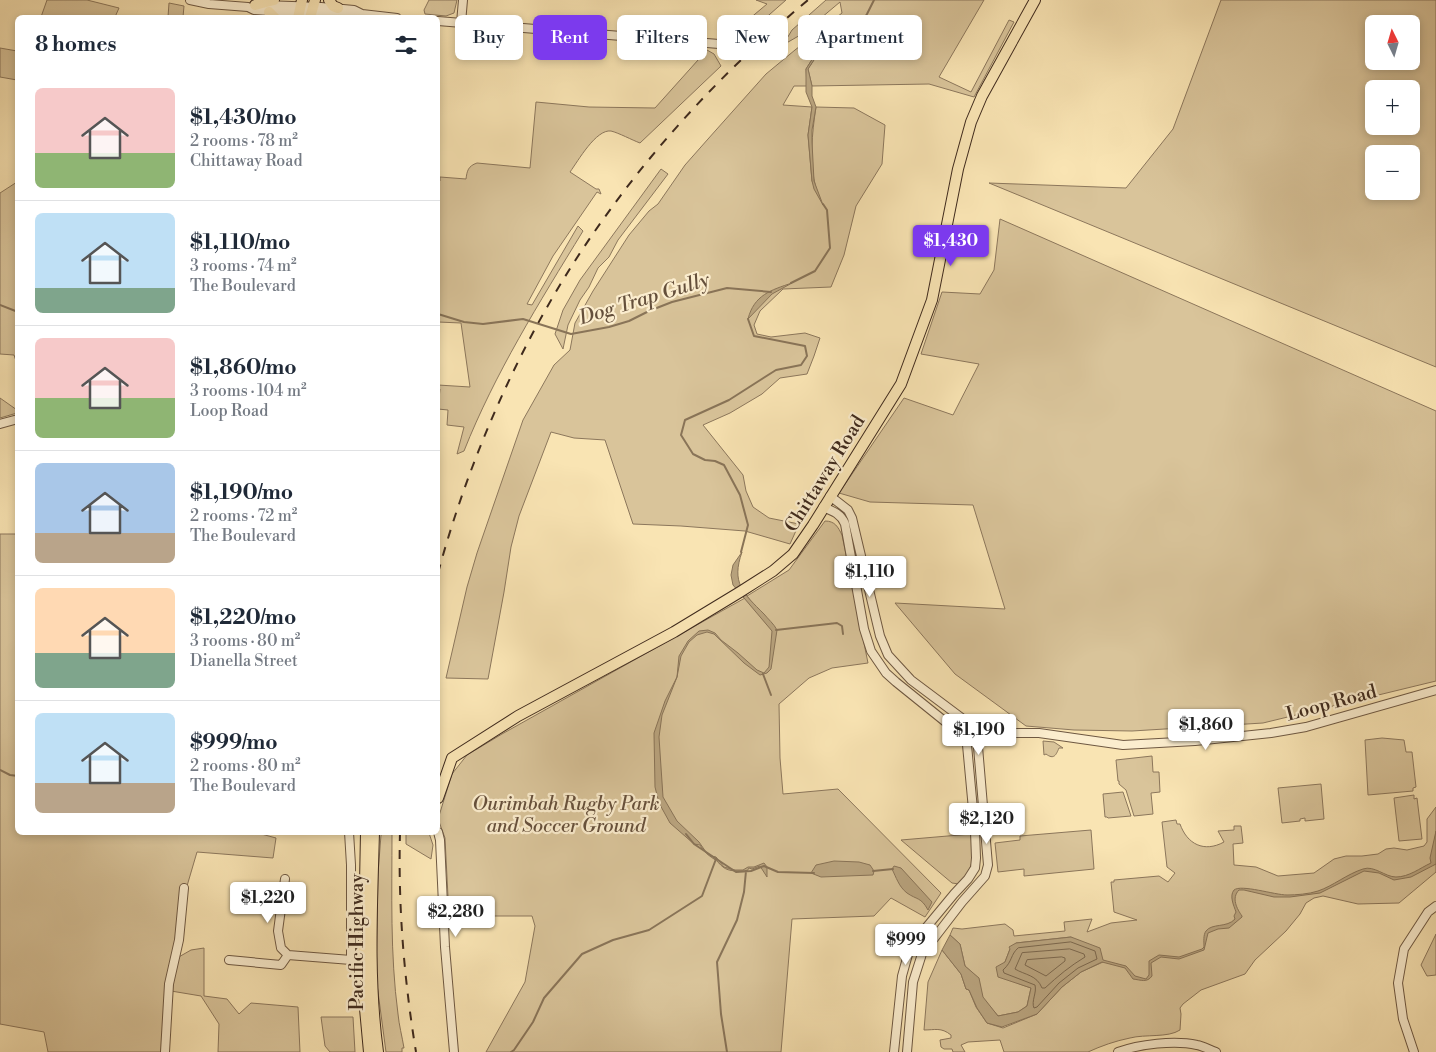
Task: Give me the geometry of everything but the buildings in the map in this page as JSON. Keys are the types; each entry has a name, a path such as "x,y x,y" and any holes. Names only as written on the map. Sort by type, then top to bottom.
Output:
{"main road":[{"path":"251,6 274,0"},
{"path":"329,0 338,8"},
{"name":"Chittaway Road","path":"440,792 452,758 518,716 674,632 773,571 792,554 813,525 901,384 932,300 957,175 970,127 982,96 1035,0"},
{"name":"Pacific Highway","path":"366,835 363,987 369,1052"},
{"name":"Pacific Highway","path":"374,835 372,978 378,1052"}],"street":[{"path":"190,0 209,4 300,10 338,8 371,15"},
{"path":"462,15 463,0"},
{"path":"251,6 254,10 272,15 300,10"},
{"path":"312,10 341,15"},
{"path":"440,21 455,22"},
{"path":"523,28 717,44"},
{"path":"0,424 15,420"},
{"path":"830,496 848,510 852,518 880,636 888,655 911,680 967,722 977,735 988,864 987,872 922,954 913,982 907,1052"},
{"path":"823,507 838,514 845,524 864,629 871,651 891,677 958,732 966,741 975,831 975,868 910,951 902,976 894,1052"},
{"name":"Loop Road","path":"966,741 977,735 991,733 1039,733 1124,745 1271,734 1306,727 1436,690"},
{"path":"349,835 351,960 358,971 363,987"},
{"path":"439,835 445,947 454,1052"},
{"path":"285,879 278,931 281,948 288,955 351,960 359,953 364,944"},
{"path":"165,1052 168,984 179,940 184,888"},
{"path":"1414,1052 1403,1020 1398,983 1404,949 1428,912 1436,906"},
{"path":"229,960 281,965 288,955"},
{"path":"1118,1052 1165,1043 1197,1045 1216,1052"}],"green space":[{"path":"47,0 87,0 119,8 116,15 42,15"},
{"path":"429,0 457,0 454,13 446,16 425,14 424,10"},
{"path":"756,0 786,0 769,15 754,15 767,4"},
{"path":"826,0 984,0 939,77 971,92 1009,20 1014,22 974,97 929,84 812,86 808,69 814,60 922,60 922,15 839,15 842,13 840,2 825,15 809,15"},
{"path":"1221,0 1436,0 1436,367 989,183 1126,188 1173,129"},
{"path":"169,3 184,6 183,15 168,15"},
{"path":"798,25 798,36 788,42 788,37"},
{"path":"0,48 15,51 15,80 0,77"},
{"path":"798,48 798,60 812,60 806,69 807,86 794,86 783,105 812,107 808,135 812,181 816,188 812,158 812,137 816,107 854,108 885,125 882,164 856,206 844,255 831,287 783,289 760,311 754,325 757,334 771,337 805,333 820,338 807,374 780,378 762,394 730,413 703,425 743,475 746,491 753,507 769,518 799,524 790,544 745,531 633,524 605,440 574,438 551,432 519,516 511,547 488,679 446,678 467,587 477,553 523,420 554,365 570,350 575,323 629,235 649,211 658,204 685,165 766,74 783,60 788,60 788,56"},
{"path":"707,50 714,54 721,66 640,143 611,131 605,132 594,140 570,172 596,189 599,189 601,194 597,192 553,256 527,304 532,305 578,226 583,231 504,366 489,394 464,451 457,454 464,427 447,425 448,410 440,409 440,385 470,387 461,323 440,322 440,177 466,179 468,169 477,163 530,168 536,102 589,107 655,108 698,60 707,60"},
{"path":"661,169 668,174 618,240 609,257 598,268 568,325 563,349 555,334 563,310 580,280"},
{"path":"15,183 15,358 14,355 0,354 0,193"},
{"path":"1000,219 1436,411 1436,681 1263,723 1132,731 1074,730 1026,726 955,674 895,603 1005,609 973,505 870,502 839,493 904,398 953,415 979,364 921,354 942,292 980,294 994,270"},
{"path":"0,398 15,409 15,414 0,418"},
{"name":"Ourimbah Rugby Park and Soccer Ground","path":"825,521 834,523 838,527 842,535 868,663 832,668 809,678 779,704 783,794 838,789 941,893 925,917 891,898 874,916 792,919 781,1052 486,1052 525,982 535,926 532,916 449,916 445,838 440,824 440,813 452,774 467,755 745,598 776,635 747,596 789,570"},
{"path":"0,534 15,534 15,835 265,835 276,838 273,858 197,852 187,886 181,886 175,941 167,976 162,1052 48,1052 44,1032 0,1024"},
{"path":"1382,738 1404,740 1406,752 1412,752 1416,787 1413,788 1413,791 1368,795 1365,740"},
{"path":"1043,741 1054,742 1063,748 1059,748 1053,757 1044,755"},
{"path":"1152,756 1153,772 1159,772 1160,792 1151,793 1153,814 1134,816 1126,790 1118,781 1116,760"},
{"path":"1321,784 1324,819 1305,821 1305,818 1300,819 1300,821 1282,823 1278,788"},
{"path":"1123,792 1131,816 1105,817 1103,794"},
{"path":"1414,795 1414,799 1417,798 1422,839 1399,841 1394,798"},
{"path":"1436,807 1436,831 1432,864 1436,864 1436,872 1399,903 1358,904 1323,896 1314,898 1306,903 1300,914 1286,931 1255,960 1245,974 1201,990 1183,1004 1180,1008 1180,1030 1163,1035 1124,1039 1088,1052 1004,1052 1000,1040 968,1042 961,1045 965,1052 953,1052 952,1049 941,1047 940,1040 951,1038 951,1035 941,1030 924,1030 928,982 942,950 961,974 966,989 969,990 976,1007 987,1023 1003,1028 1037,1014 1062,987 1081,972 1103,962 1071,937 1016,943 1010,949 1005,962 1017,983 1031,988 1027,1006 1018,1012 998,1016 982,997 978,978 965,966 960,944 950,935 953,928 962,929 1005,924 1013,930 1014,936 1065,931 1064,922 1092,919 1087,932 1111,923 1137,920 1114,912 1111,882 1114,882 1114,880 1159,876 1168,882 1175,873 1167,867 1162,822 1176,820 1187,837 1197,845 1210,847 1224,842 1218,831 1234,830 1234,826 1241,826 1243,843 1233,844 1234,865 1256,867 1278,876 1314,873 1334,859 1346,856 1378,854 1386,849 1407,850 1424,846 1427,842 1427,819"},
{"path":"1091,830 1094,869 1024,876 1024,869 998,872 995,843 1020,840 1020,836"},
{"path":"971,834 973,849 971,866 959,884 952,883 901,840"},
{"path":"381,835 392,835 395,991 404,1048 402,1048 402,1052 386,1052 376,977 378,874"},
{"path":"406,835 430,835 433,845 431,859 406,844"},
{"path":"1436,934 1436,975 1427,976 1421,965"},
{"path":"204,948 204,996 227,999 239,1014 251,1003 298,1007 300,1052 218,1052 219,1024 201,996 171,991 177,958 191,950"},
{"path":"321,1017 353,1017 355,1052 330,1052 325,1046"}],"water":[{"path":"812,60 814,60 808,69 812,96 816,107 812,130 814,181 823,205 814,189 812,181 808,135 812,107 806,92 806,69"},
{"path":"792,283 772,294 748,319 754,304 759,299 770,291"},
{"path":"742,552 738,572 741,587 777,630 771,669 767,673 760,675 744,663 714,634 707,632 697,635 689,642 681,656 677,677 679,656 688,641 699,631 708,630 715,633 757,670 764,673 769,667 772,631 733,585 731,575 733,565"},
{"path":"677,677 662,715 659,737 663,797 677,821 699,842 706,852 716,857 724,867 743,870 748,867 764,863 767,867 767,877 760,866 752,869 749,868 747,871 731,870 725,869 706,853 700,845 694,844 670,823 659,803 655,787 654,733 665,701"},
{"path":"1436,831 1436,864 1411,877 1394,880 1379,873 1364,871 1320,893 1290,897 1274,897 1239,890 1235,900 1242,917 1229,928 1218,929 1208,933 1204,950 1179,959 1161,957 1151,963 1152,976 1146,980 1133,979 1125,968 1102,962 1081,972 1062,987 1037,1014 1002,1027 987,1023 977,1008 969,990 966,989 961,974 942,950 950,935 960,944 965,966 979,978 983,997 998,1016 1018,1012 1027,1006 1031,988 998,977 996,967 1005,962 1009,947 1016,943 1071,937 1100,948 1103,960 1126,966 1135,976 1146,979 1149,975 1149,961 1159,955 1179,957 1202,949 1204,947 1204,934 1206,931 1212,927 1228,924 1235,919 1236,912 1232,898 1234,890 1244,888 1282,895 1307,894 1324,889 1351,874 1367,868 1396,877 1405,876 1431,863 1430,858"},
{"path":"834,861 859,862 870,865 874,871 873,875 821,877 811,873 816,865"},
{"path":"894,866 901,868 932,902 928,910 921,901 902,888 892,869"}],"waterway":[{"path":"866,15 874,0"},
{"path":"791,283 815,271 830,248 827,210 823,204"},
{"name":"Dog Trap Gully","path":"440,315 464,322 483,324 523,319 571,334 609,327 629,321 672,302 727,288 771,292"},
{"name":"Dog Trap Gully","path":"0,305 15,311"},
{"path":"741,552 748,525 740,495 724,465 715,461 705,460 693,454 681,435 685,420 729,400 776,370 801,365 807,356 805,346 754,336 748,319"},
{"path":"776,630 837,623 842,626 843,634"},
{"path":"763,674 771,695"},
{"path":"0,770 15,776"},
{"path":"686,834 694,844 736,872 751,871 764,866 778,872 814,873"},
{"path":"511,1052 533,1022 544,998 582,954 613,940 649,930 702,896 716,859"},
{"path":"873,871 893,869"},
{"path":"727,1052 721,1014 717,962 737,920 744,892 746,871"}],"railway":[{"path":"440,566 451,527 485,435 526,345 575,261 624,191 672,132 751,50 808,0"},
{"path":"400,835 403,942 416,1052"}]}
